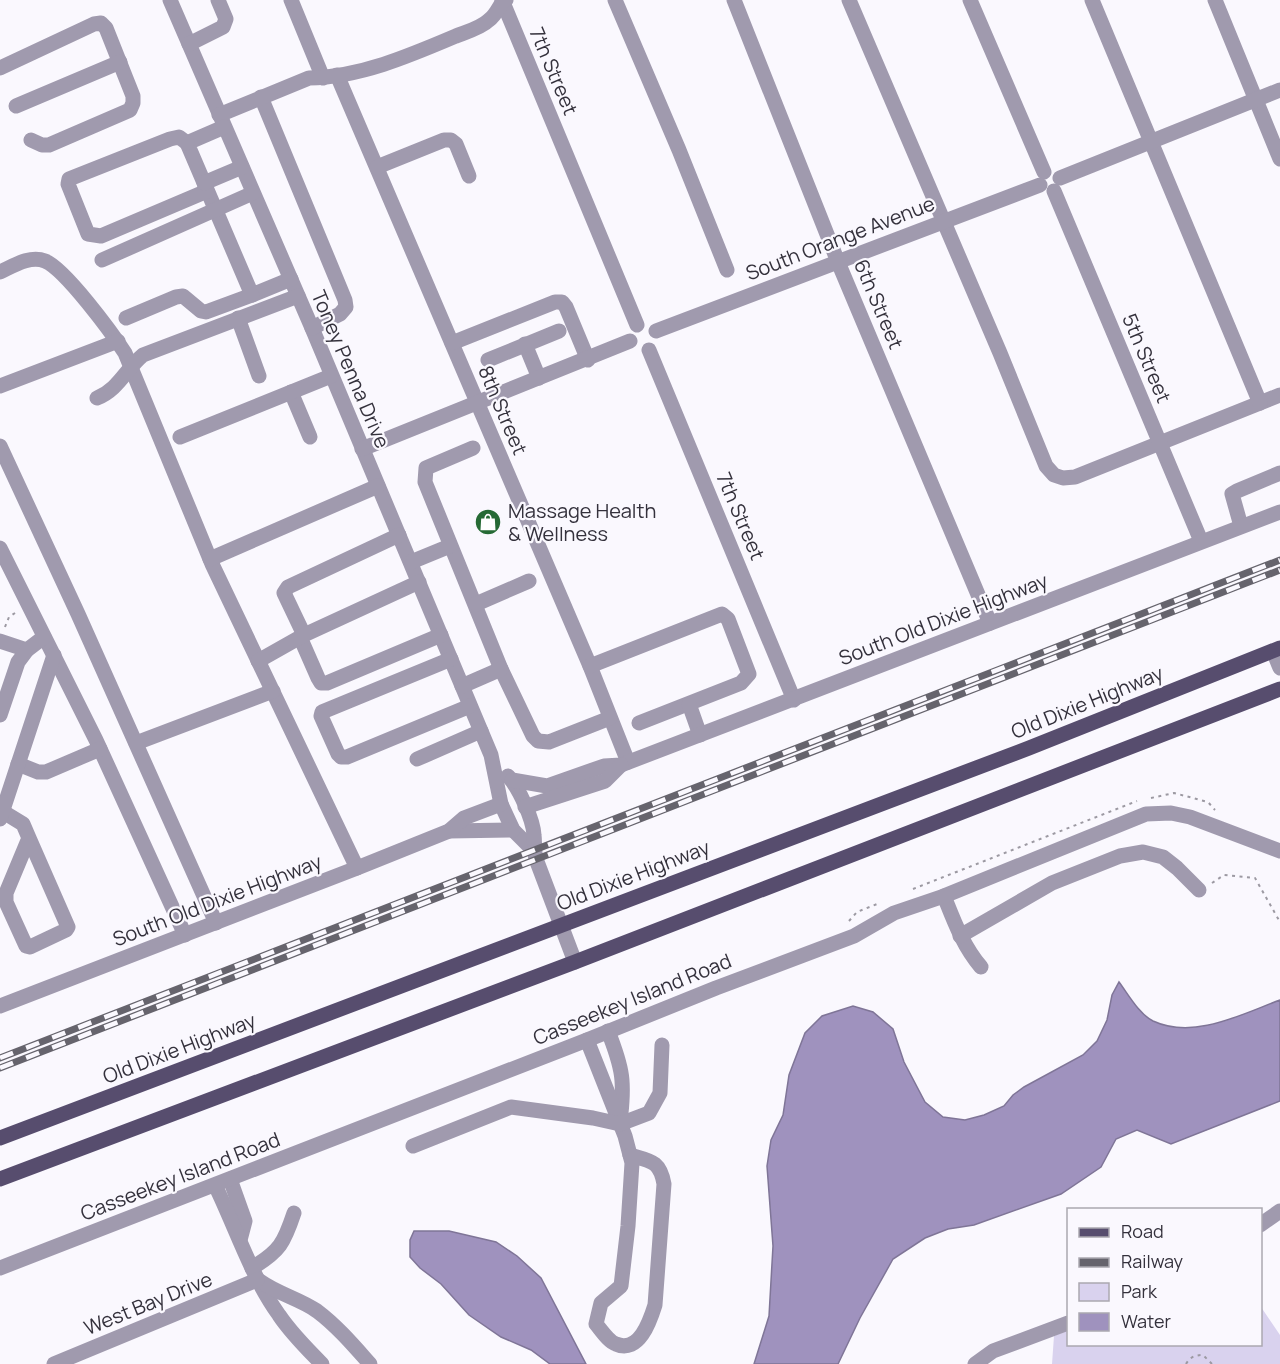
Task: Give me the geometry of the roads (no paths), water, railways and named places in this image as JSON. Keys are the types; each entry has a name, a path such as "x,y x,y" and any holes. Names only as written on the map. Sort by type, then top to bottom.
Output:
{"main road":[{"name":"Old Dixie Highway","path":"0,1138 1029,748 1277,649"},
{"path":"0,1179 575,962 1280,689"}],"street":[{"name":"Toney Penna Drive","path":"170,0 312,328 491,755 501,804 513,830 534,850"},
{"path":"189,44 223,27 226,19 218,0"},
{"name":"8th Street","path":"291,0 377,167 590,666 625,763"},
{"path":"187,142 261,97 309,78 330,76 387,63 470,30 489,21 503,0"},
{"name":"7th Street","path":"503,0 637,325"},
{"path":"615,0 727,270"},
{"name":"6th Street","path":"734,0 838,262 990,623"},
{"path":"849,0 1046,466 1054,476 1075,477 1280,395"},
{"name":"5th Street","path":"970,0 1201,541"},
{"path":"1092,0 1260,403"},
{"path":"1215,0 1280,159"},
{"path":"0,68 100,23 106,28 133,96 130,110 49,145 42,145 32,140"},
{"path":"16,106 120,62"},
{"name":"South Orange Avenue","path":"656,332 1049,182 1280,90"},
{"path":"261,97 345,300 346,307 340,314 312,328"},
{"path":"242,167 206,187 101,236 88,234 68,184 69,180 170,139 179,138 187,142 206,187 215,209 252,295"},
{"path":"377,167 444,140 451,140 456,144 469,176"},
{"path":"102,260 253,193"},
{"path":"0,272 29,259 44,261 59,271 118,341 131,365 210,559 357,868"},
{"path":"126,318 183,296 201,311 206,312 291,279"},
{"path":"97,398 115,388 131,365 143,355 298,296"},
{"path":"452,343 555,302 562,302 588,360"},
{"path":"238,318 258,376"},
{"path":"646,324 656,332 655,344 649,350 636,349 630,341 630,334 637,325 646,324"},
{"path":"488,360 559,331"},
{"path":"0,386 118,341"},
{"path":"362,448 588,360 630,341"},
{"path":"525,344 539,378"},
{"name":"7th Street","path":"649,350 794,700"},
{"path":"180,437 332,376"},
{"path":"291,392 310,437"},
{"path":"0,446 216,923"},
{"path":"472,448 426,468 424,482 501,669 533,736 538,741 549,742 610,718"},
{"path":"1241,526 1232,494 1280,473"},
{"path":"210,559 378,486"},
{"name":"South Old Dixie Highway","path":"512,780 547,786 604,766 625,763 1280,512"},
{"path":"399,535 288,587 284,592 321,683 327,683 441,635"},
{"path":"411,562 450,546"},
{"path":"0,548 100,749 185,935"},
{"path":"476,604 529,581"},
{"path":"258,661 302,636 419,582"},
{"path":"590,666 722,614 729,619 749,674 741,683 639,723"},
{"path":"2,634 27,650"},
{"path":"0,715 18,662 27,650 44,637"},
{"path":"1277,649 1280,668"},
{"path":"29,838 6,893 6,902 26,946 30,947 68,927 23,824 1,813 54,655"},
{"path":"451,659 322,712 321,716 338,754 341,757 347,757 470,706"},
{"path":"462,686 501,669"},
{"path":"136,743 273,691"},
{"path":"689,704 699,735"},
{"path":"417,759 481,731"},
{"path":"18,764 38,772 46,772 100,749"},
{"name":"Toney Penna Drive","path":"491,755 512,780 525,807 534,834 534,850 575,962"},
{"name":"South Old Dixie Highway","path":"525,807 606,782 625,763"},
{"name":"South Old Dixie Highway","path":"0,1006 449,831 464,818 501,804"},
{"name":"Casseekey Island Road","path":"0,1268 854,936 894,913 944,896 1146,814 1171,813 1191,817 1280,851"},
{"name":"South Old Dixie Highway","path":"449,831 513,830"},
{"path":"960,936 1052,883 1120,856 1143,852 1163,857 1199,890"},
{"path":"944,896 960,936 971,956 981,967"},
{"path":"608,1031 619,1059 624,1089 620,1125"},
{"path":"587,1040 625,1136 632,1163 621,1286 602,1303 596,1324 615,1344 622,1345 632,1343 644,1334 655,1305 664,1184 662,1171 653,1162 630,1155"},
{"path":"413,1146 510,1107 592,1118 620,1125 649,1113 660,1093 662,1045"},
{"path":"230,1179 245,1221 240,1240"},
{"path":"214,1185 255,1274 279,1315 302,1344 322,1364"},
{"path":"1262,1224 1280,1211"},
{"name":"West Bay Drive","path":"54,1364 255,1274 285,1240 294,1213"},
{"path":"255,1274 275,1292 304,1303 318,1312 370,1364"},
{"path":"975,1364 993,1351 1067,1323"}],"water":[{"path":"1119,982 1148,1018 1169,1026 1185,1028 1218,1023 1280,1000 1280,1101 1171,1144 1137,1130 1116,1139 1101,1167 1061,1194 974,1225 948,1229 925,1238 893,1259 860,1318 838,1364 754,1364 769,1316 773,1246 767,1166 771,1140 783,1115 789,1075 805,1033 822,1016 853,1006 873,1012 893,1029 904,1062 925,1102 943,1117 965,1120 1004,1106 1024,1087 1083,1055 1097,1041 1107,1020 1112,995"},
{"path":"414,1231 449,1231 496,1242 517,1256 541,1278 586,1364 550,1364 531,1350 501,1337 469,1315 441,1284 410,1257 410,1240"}],"railway":[{"path":"0,1058 1280,560"},
{"path":"0,1068 1280,570"}],"place":[{"name":"Massage Health & Wellness","path":"488,522"}]}
